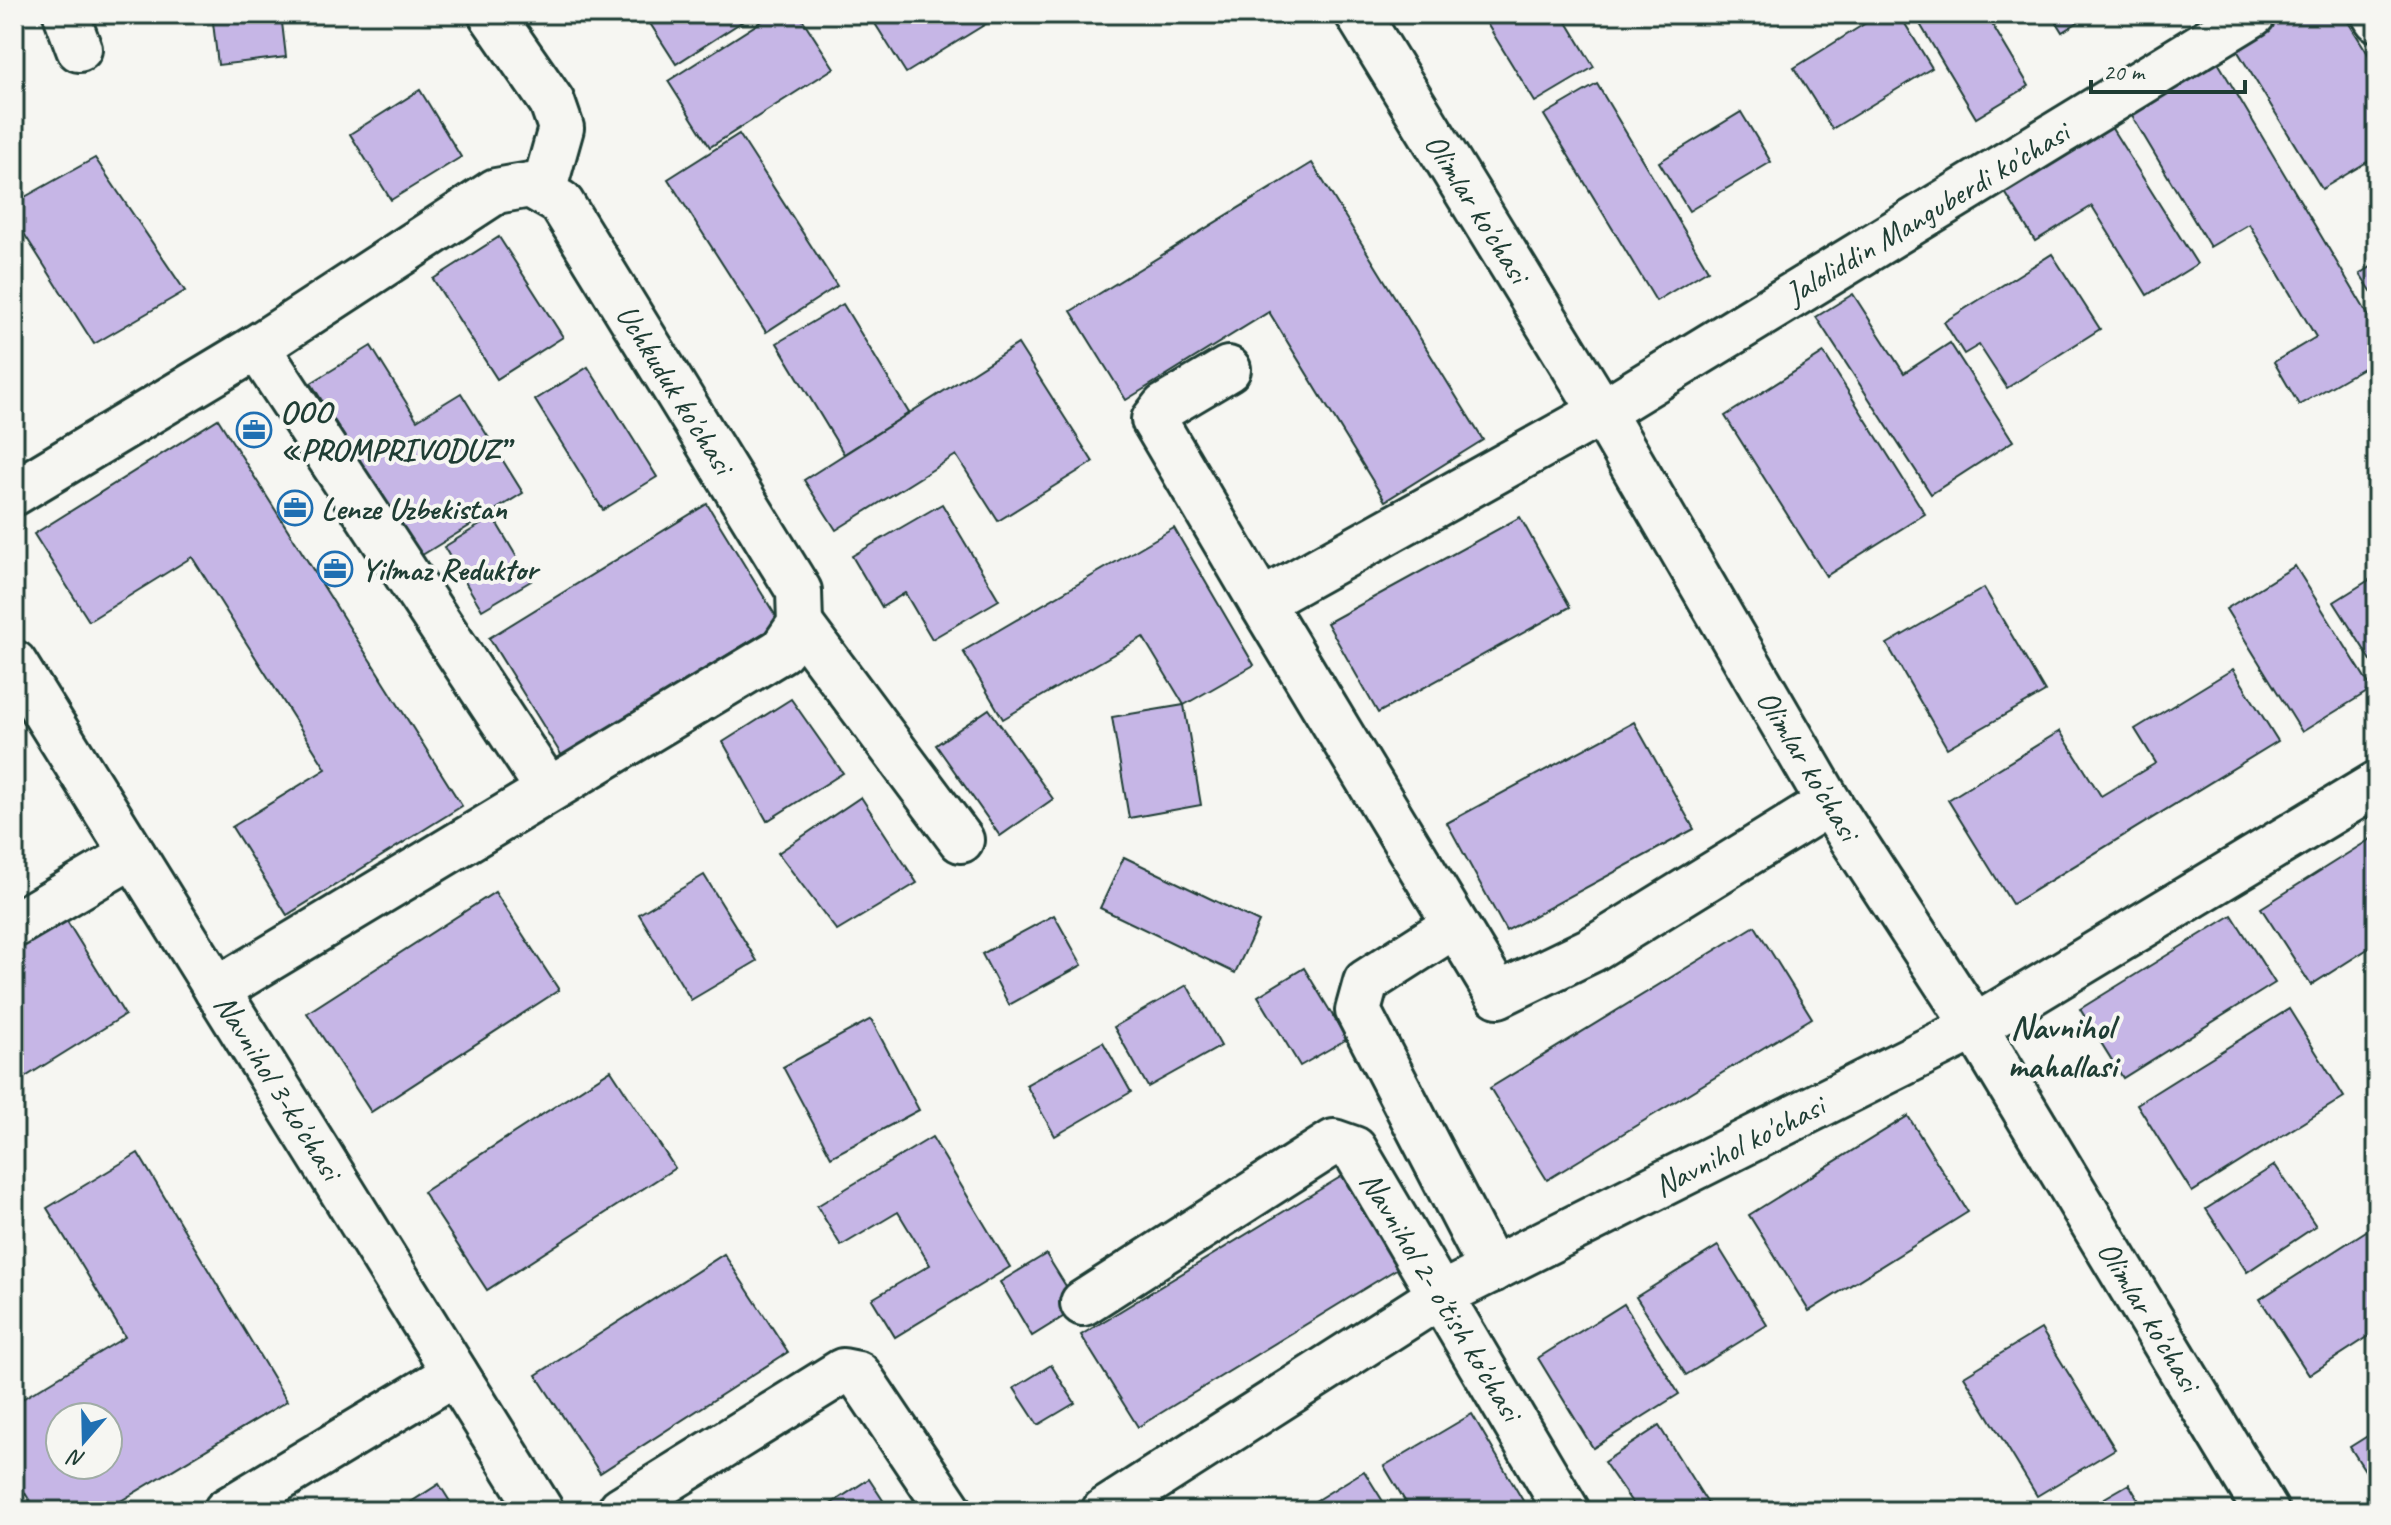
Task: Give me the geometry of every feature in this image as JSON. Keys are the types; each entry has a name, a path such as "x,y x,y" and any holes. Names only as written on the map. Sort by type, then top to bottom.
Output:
{"street":[{"path":"14,493 257,347 496,191 530,185 543,192 561,128 552,102 491,14"},
{"name":"Olimlar ko'chasi","path":"1358,14 1602,412 1829,803 1975,1027 2266,1511"},
{"name":"Jaloliddin Manguberdi ko'chasi","path":"1261,602 1602,412 2253,14"},
{"name":"Uchkuduk ko'chasi","path":"543,192 561,203 799,591 800,624"},
{"path":"257,347 548,789"},
{"path":"1228,369 1164,407 1154,420 1498,995 1591,950 1829,803"},
{"path":"217,990 782,650 800,624 961,840"},
{"name":"Navnihol 3-ko'chasi","path":"14,663 28,718 133,855 541,1511"},
{"name":"Navnihol ko'chasi","path":"1104,1511 1441,1295 1975,1027 2377,784"},
{"path":"14,925 133,855"},
{"path":"1455,925 1366,982 1358,1011 1492,1270"},
{"name":"Navnihol 2- o'tish ko'chasi","path":"1083,1303 1334,1142 1354,1149 1567,1511"},
{"path":"621,1509 843,1371 858,1374 950,1511"},
{"path":"226,1511 455,1373"}],"building":[{"path":"212,14 281,14 286,57 218,65"},
{"path":"644,14 754,14 676,64"},
{"path":"773,14 799,14 834,68 710,147 668,81"},
{"path":"869,14 1002,14 906,73"},
{"path":"1481,14 1562,14 1594,67 1535,102"},
{"path":"1865,14 1899,14 1932,68 1832,129 1794,68 1869,21"},
{"path":"1914,14 1986,14 2029,86 1976,118"},
{"path":"2051,14 2091,14 2062,32"},
{"path":"2278,14 2343,14 2377,68 2377,156 2322,189 2232,42"},
{"path":"2216,59 2377,330 2377,360 2299,405 2274,362 2316,337 2249,224 2210,247 2129,111"},
{"path":"1597,84 1708,270 1656,301 1544,115"},
{"path":"420,90 461,157 391,200 350,134"},
{"path":"1741,112 1771,162 1689,211 1659,162"},
{"path":"2106,119 2197,264 2147,295 2092,206 2035,241 2000,184"},
{"path":"739,134 837,286 766,332 668,179"},
{"path":"95,158 185,291 94,344 23,232 14,237 14,203"},
{"path":"1312,163 1483,440 1385,501 1269,312 1126,400 1071,311"},
{"path":"499,237 563,337 497,379 433,279"},
{"path":"2052,254 2100,329 2007,388 1979,345 1964,354 1944,322"},
{"path":"2377,263 2377,300 2360,274"},
{"path":"1853,294 1904,373 1950,343 2013,441 1931,494 1816,317"},
{"path":"843,304 909,413 844,454 777,343"},
{"path":"1018,344 1093,462 998,521 956,455 836,530 804,480"},
{"path":"371,346 417,420 461,393 523,493 419,557 311,383"},
{"path":"1824,353 1925,514 1826,576 1725,416"},
{"path":"588,367 657,477 603,510 535,400"},
{"path":"218,419 462,806 287,915 232,827 326,769 192,557 89,621 34,534"},
{"path":"707,504 780,623 562,756 489,638"},
{"path":"942,504 999,600 932,639 905,593 882,607 852,556"},
{"path":"493,517 531,581 482,610 444,547"},
{"path":"1520,517 1570,607 1378,713 1327,623"},
{"path":"1174,528 1254,665 1184,705 1143,637 1003,719 963,651"},
{"path":"2295,566 2372,689 2302,732 2226,609"},
{"path":"2377,575 2377,663 2374,665 2334,602"},
{"path":"1984,588 2045,692 1947,748 1887,644"},
{"path":"2233,669 2278,741 2012,904 1948,800 2060,731 2101,796 2156,763 2135,729"},
{"path":"791,699 843,773 767,821 723,742"},
{"path":"1184,705 1201,805 1129,818 1112,717"},
{"path":"989,709 1053,799 1000,836 936,745"},
{"path":"1634,722 1694,829 1506,931 1447,823"},
{"path":"861,797 917,883 837,931 778,853"},
{"path":"2377,835 2377,943 2311,985 2261,908"},
{"path":"1124,857 1259,922 1235,973 1100,908"},
{"path":"704,875 757,961 691,1000 639,914"},
{"path":"495,892 559,990 371,1112 307,1013"},
{"path":"1054,915 1082,965 1009,1005 982,954"},
{"path":"2232,915 2275,983 2123,1078 2080,1009"},
{"path":"65,918 125,1015 14,1084 14,949"},
{"path":"1755,926 1812,1018 1547,1180 1490,1088"},
{"path":"1304,968 1347,1039 1300,1066 1258,996"},
{"path":"1187,985 1221,1046 1148,1087 1114,1027"},
{"path":"2289,1009 2344,1097 2192,1192 2137,1104"},
{"path":"871,1019 919,1110 831,1157 783,1067"},
{"path":"1103,1042 1131,1092 1055,1136 1026,1085"},
{"path":"611,1070 675,1168 487,1290 423,1192"},
{"path":"1908,1116 1968,1212 1809,1311 1749,1215"},
{"path":"932,1137 1010,1267 895,1337 872,1299 930,1265 898,1212 841,1246 817,1206"},
{"path":"138,1153 287,1401 104,1511 36,1511 14,1475 14,1404 125,1337 47,1208"},
{"path":"2275,1165 2316,1226 2247,1272 2206,1209"},
{"path":"1347,1173 1403,1265 1138,1427 1081,1335"},
{"path":"2377,1224 2377,1331 2309,1375 2260,1299"},
{"path":"1718,1246 1767,1325 1686,1375 1636,1297"},
{"path":"724,1254 788,1352 600,1473 536,1375"},
{"path":"1046,1254 1079,1307 1032,1336 1000,1282"},
{"path":"1624,1304 1679,1394 1593,1448 1538,1358"},
{"path":"2041,1329 2115,1449 2037,1496 1964,1376"},
{"path":"1051,1365 1075,1403 1038,1425 1014,1388"},
{"path":"1472,1414 1529,1511 1411,1511 1384,1466"},
{"path":"1659,1426 1712,1510 1638,1511 1604,1462"},
{"path":"2377,1430 2377,1489 2350,1447"},
{"path":"1364,1471 1389,1511 1299,1511"},
{"path":"869,1479 890,1511 820,1511"},
{"path":"439,1484 456,1511 397,1511"},
{"path":"2129,1484 2145,1511 2082,1511"}],"place":[{"name":"ООО «PROMPRIVODUZ”","path":"254,430"},
{"name":"Lenze Uzbekistan","path":"295,508"},
{"name":"Yilmaz Reduktor","path":"335,569"}],"district":[{"name":"Navnihol mahallasi","path":"2062,1046"}]}
